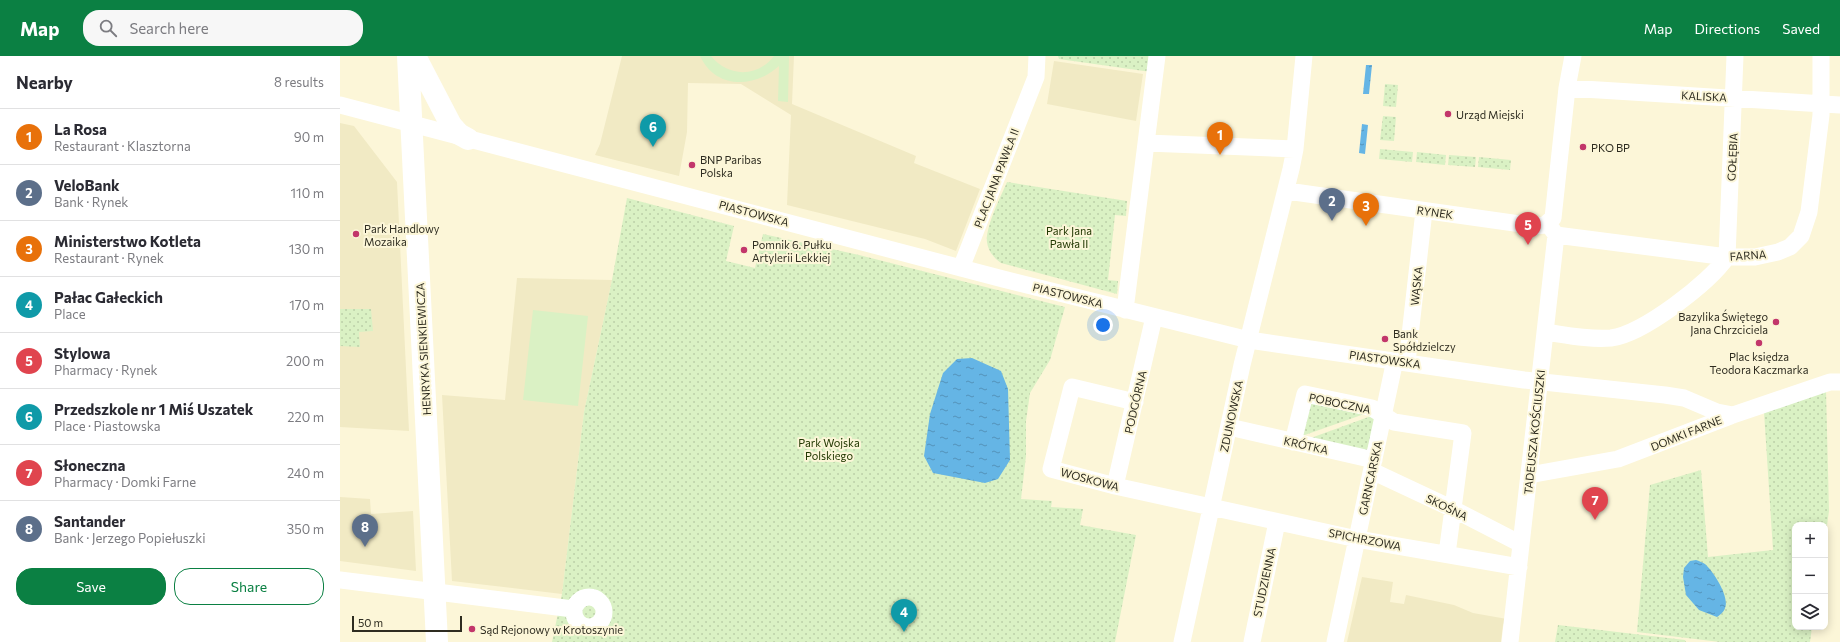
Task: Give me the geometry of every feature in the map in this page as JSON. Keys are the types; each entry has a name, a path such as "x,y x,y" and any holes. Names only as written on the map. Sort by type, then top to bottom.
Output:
{"main road":[{"name":"HENRYKA SIENKIEWICZA","path":"408,56 437,642"},
{"path":"415,56 451,125 458,134 468,139"}],"street":[{"name":"PLAC JANA PAWŁA II","path":"962,268 1036,77 1036,56"},
{"path":"1125,310 1157,56"},
{"path":"1286,191 1295,149 1304,56"},
{"path":"1552,229 1573,56"},
{"name":"GOŁĘBIA","path":"1727,257 1735,56"},
{"name":"FARNA","path":"1552,229 1727,257 1755,256 1778,252 1790,247 1801,236 1809,212 1822,103 1821,56"},
{"name":"KALISKA","path":"1568,88 1840,105"},
{"name":"PIASTOWSKA","path":"340,105 1154,318 1249,340 1524,380 1677,397 1717,412 1733,414"},
{"path":"1147,143 1295,149"},
{"name":"RYNEK","path":"1286,191 1552,229"},
{"name":"ZDUNOWSKA","path":"1182,642 1249,340 1286,191"},
{"name":"WĄSKA","path":"1401,361 1424,211"},
{"name":"TADEUSZA KOŚCIUSZKI","path":"1510,642 1545,332 1552,229"},
{"path":"1545,332 1589,338 1611,338 1624,335 1642,327 1663,314 1718,269 1727,257"},
{"name":"PODGÓRNA","path":"1114,486 1154,318"},
{"name":"GARNCARSKA","path":"1335,642 1384,415 1401,361"},
{"name":"DOMKI FARNE","path":"1529,475 1618,459 1733,414 1830,382 1840,382"},
{"name":"WOSKOWA","path":"1135,402 1072,387 1052,469 1114,486 1212,506"},
{"name":"POBOCZNA","path":"1293,442 1305,394 1372,408 1394,422 1463,433 1453,509"},
{"name":"KRÓTKA","path":"1238,429 1293,442 1373,466"},
{"name":"SKOŚNA","path":"1373,466 1521,544"},
{"name":"SPICHRZOWA","path":"1212,506 1357,539 1518,567"},
{"path":"1447,554 1453,509"},
{"name":"STUDZIENNA","path":"1252,642 1277,522"},
{"path":"340,580 573,609"}],"shaded area":[{"path":"622,56 794,56 792,104 916,156 914,163 980,189 956,251 925,239 787,205 791,115 741,84 688,83 687,132 679,176 595,155 600,144"},
{"path":"1054,61 1143,74 1136,121 1047,104"},
{"path":"340,123 354,126 397,182 409,431 340,427"},
{"path":"517,278 612,280 584,412 562,594 452,581 442,395 505,400"},
{"path":"340,497 370,499 371,514 413,511 416,571 340,561"},
{"path":"1362,577 1393,582 1390,602 1404,604 1406,595 1454,605 1473,613 1507,619 1503,625 1501,642 1347,642"}],"green space":[{"path":"700,56 711,56 726,68 742,72 759,68 774,56 789,56 788,102 778,101 779,66 759,78 736,82 726,80 716,75 707,67"},
{"path":"1058,56 1153,56 1151,72 1059,59"},
{"path":"1385,84 1398,85 1396,107 1383,106"},
{"path":"1383,116 1396,117 1394,141 1380,140"},
{"path":"1380,149 1413,152 1412,162 1379,159"},
{"path":"1417,152 1446,155 1445,165 1416,162"},
{"path":"1449,155 1476,157 1475,167 1448,165"},
{"path":"1479,157 1511,160 1510,170 1478,167"},
{"name":"Park Jana Pawła II","path":"1007,182 1127,201 1126,216 1115,215 1108,280 1118,281 1117,294 1001,263 996,259 987,242 988,229"},
{"name":"Park Wojska Polskiego","path":"627,198 734,226 726,261 755,268 763,234 859,255 1065,307 1050,360 1030,393 1026,421 1026,456 1021,499 1052,501 1051,507 1083,509 1080,525 1136,535 1115,642 552,642 562,594 584,412 612,280"},
{"path":"340,309 371,309 373,331 359,332 360,347 340,346"},
{"path":"533,310 588,316 578,406 523,400"},
{"path":"1826,390 1829,511 1827,522 1792,522 1792,630 1812,630 1810,642 1720,642 1637,632 1650,485 1701,470 1708,557 1773,550 1764,412"},
{"path":"1308,402 1370,412 1302,436"},
{"path":"1374,415 1376,418 1366,454 1308,439"},
{"path":"1558,625 1685,640 1686,642 1555,642"}],"water":[{"path":"1366,65 1372,65 1369,94 1363,94"},
{"path":"1362,124 1368,125 1365,154 1359,153"},
{"path":"972,358 1001,371 1008,389 1010,460 998,479 985,483 933,473 924,456 930,414 943,373 957,359"},
{"path":"1696,560 1704,563 1708,567 1723,591 1726,603 1725,608 1717,617 1699,610 1686,595 1683,577 1684,568 1690,561"}],"place":[{"name":"Urząd Miejski","path":"1448,114"},
{"name":"Przedszkole nr 1 Miś Uszatek","path":"653,147"},
{"name":"PKO BP","path":"1583,147"},
{"name":"La Rosa","path":"1220,155"},
{"name":"BNP Paribas Polska","path":"692,165"},
{"name":"VeloBank","path":"1332,221"},
{"name":"Ministerstwo Kotleta","path":"1366,226"},
{"name":"Park Handlowy Mozaika","path":"356,234"},
{"name":"Stylowa","path":"1528,245"},
{"name":"Pomnik 6. Pułku Artylerii Lekkiej","path":"744,250"},
{"name":"Bazylika Świętego Jana Chrzciciela","path":"1776,322"},
{"name":"Bank Spółdzielczy","path":"1385,339"},
{"name":"Plac księdza Teodora Kaczmarka","path":"1759,343"},
{"name":"Słoneczna","path":"1595,520"},
{"name":"Santander","path":"365,547"},
{"name":"Sąd Rejonowy w Krotoszynie","path":"472,629"},
{"name":"Pałac Gałeckich","path":"904,632"}]}
